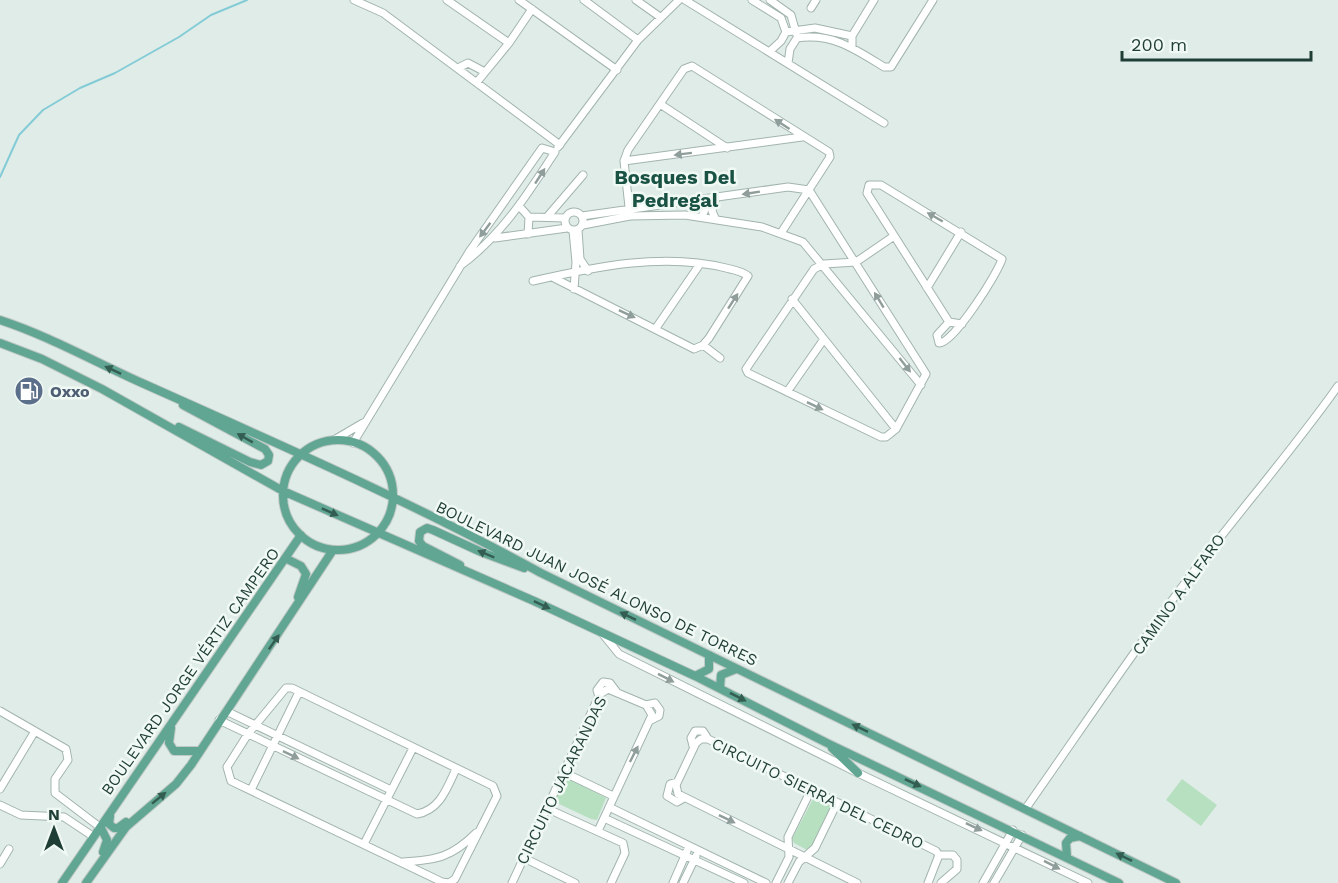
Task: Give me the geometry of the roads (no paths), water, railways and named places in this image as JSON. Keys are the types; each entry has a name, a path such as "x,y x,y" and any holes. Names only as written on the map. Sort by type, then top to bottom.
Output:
{"main road":[{"name":"BOULEVARD JUAN JOSÉ ALONSO DE TORRES","path":"0,320 38,334 251,430 467,533 541,573 709,656 1026,808 1176,883"},
{"path":"0,343 57,366 283,491 695,676 827,743 1013,830 1119,883"},
{"path":"153,418 204,438 250,462 261,465 268,461 269,455 265,449 186,408 166,393"},
{"path":"334,440 354,443 369,452 382,465 389,481 392,499 390,519 377,535 358,547 333,550 314,544 301,535 288,517 283,491 288,473 300,455 316,444 334,440"},
{"path":"489,582 423,546 419,541 420,532 428,528 501,561 541,573"},
{"name":"BOULEVARD JORGE VÉRTIZ CAMPERO","path":"62,883 287,559 301,535"},
{"path":"86,883 130,822 176,784 200,752 333,550"},
{"path":"287,559 301,566 306,574 289,619"},
{"path":"695,676 709,669 709,656"},
{"path":"720,688 721,675 736,669"},
{"path":"174,719 169,738 171,747 179,752 200,752"},
{"path":"827,743 858,773"},
{"path":"111,813 109,824 114,828 130,822"},
{"path":"92,874 93,865 106,845 101,828"},
{"path":"1067,857 1066,843 1070,838 1080,836"}],"street":[{"path":"354,0 383,13 458,68 557,149"},
{"path":"447,0 509,43"},
{"path":"519,0 617,70"},
{"path":"584,0 638,40"},
{"path":"636,0 660,17"},
{"path":"460,266 495,238 557,149 638,40 679,0"},
{"path":"685,0 884,123"},
{"path":"752,0 781,18 786,32"},
{"path":"770,0 788,11 795,30 797,38 790,49 788,63"},
{"path":"811,8 816,0"},
{"path":"852,47 852,36 874,0"},
{"path":"923,0 926,11"},
{"path":"797,38 817,36 840,40 884,67 891,67 933,0"},
{"path":"477,82 509,43 532,9"},
{"path":"769,52 786,32 795,30 815,28 852,36"},
{"path":"458,68 468,63 485,72"},
{"path":"630,213 624,161 628,150 684,69 692,66 831,155 781,233"},
{"path":"660,104 727,148"},
{"path":"624,161 803,137"},
{"path":"354,443 460,266 542,148 557,149"},
{"path":"547,218 583,175"},
{"path":"949,322 937,335 939,343 948,341 962,324 1002,259 881,185 869,185 867,193 949,322 962,324"},
{"path":"495,238 575,228 630,213 716,198 788,187 808,190 856,262 926,374 896,429 886,437 881,437 787,392 748,373 746,369 814,269 824,264 856,262 894,236"},
{"path":"715,218 712,211 716,198"},
{"path":"562,200 575,228 580,259 588,271"},
{"path":"699,201 706,207 702,216"},
{"path":"519,206 529,217 547,218 630,213 702,216 762,227 808,245 921,386"},
{"path":"574,289 575,228 582,216"},
{"path":"528,234 529,217"},
{"path":"927,288 961,232"},
{"path":"533,281 552,277 588,271 650,262 719,266 748,276 704,345 694,349 552,277"},
{"path":"656,328 700,264"},
{"path":"792,299 896,429"},
{"path":"886,340 894,338 898,331"},
{"path":"787,392 824,339"},
{"path":"704,345 720,358"},
{"name":"CAMINO A ALFARO","path":"1026,808 1174,598 1247,501 1303,436 1338,386"},
{"path":"334,440 354,430 370,417"},
{"path":"602,633 620,654 858,773 1016,846 1088,883"},
{"path":"292,688 493,786 497,796 455,879 449,883 442,882 231,781 227,770 255,725 282,690 292,688"},
{"name":"CIRCUITO JACARANDAS","path":"512,883 563,772 605,689 616,691 646,705 651,712 651,720 604,818"},
{"path":"251,790 299,692"},
{"path":"0,711 69,752 68,760 58,773 53,789 57,797 70,808 101,828"},
{"path":"226,711 391,790"},
{"path":"219,720 406,811 417,814 428,812 438,804 456,769"},
{"path":"0,789 35,731"},
{"name":"CIRCUITO SIERRA DEL CEDRO","path":"857,883 684,798 676,791 677,782 693,746 702,739 708,739 936,851 939,855 953,855 958,863 957,869 947,875 941,883"},
{"path":"364,844 413,748"},
{"path":"563,772 613,796"},
{"path":"776,883 789,857 788,837 811,790"},
{"path":"788,883 799,862 815,848 837,803"},
{"path":"0,805 21,815 64,817 94,837"},
{"path":"609,807 766,883"},
{"path":"64,817 70,808"},
{"path":"546,808 621,842 625,847 625,853 610,883"},
{"path":"598,831 604,818 744,883"},
{"path":"629,830 634,819"},
{"path":"644,836 649,826"},
{"path":"401,862 424,861 449,855 461,849 480,829"},
{"path":"982,883 1013,830"},
{"path":"994,883 1022,835"},
{"path":"673,883 689,846"},
{"path":"0,864 9,849"},
{"path":"683,883 699,851"},
{"name":"CIRCUITO SIERRA DEL CEDRO","path":"928,883 939,855"},
{"path":"524,858 575,883"}],"waterway":[{"path":"0,177 19,135 43,110 80,88 115,73 179,37 211,15 247,0"}],"place":[{"name":"Oxxo","path":"29,391"}],"district":[{"name":"Bosques Del Pedregal","path":"675,188"}]}
